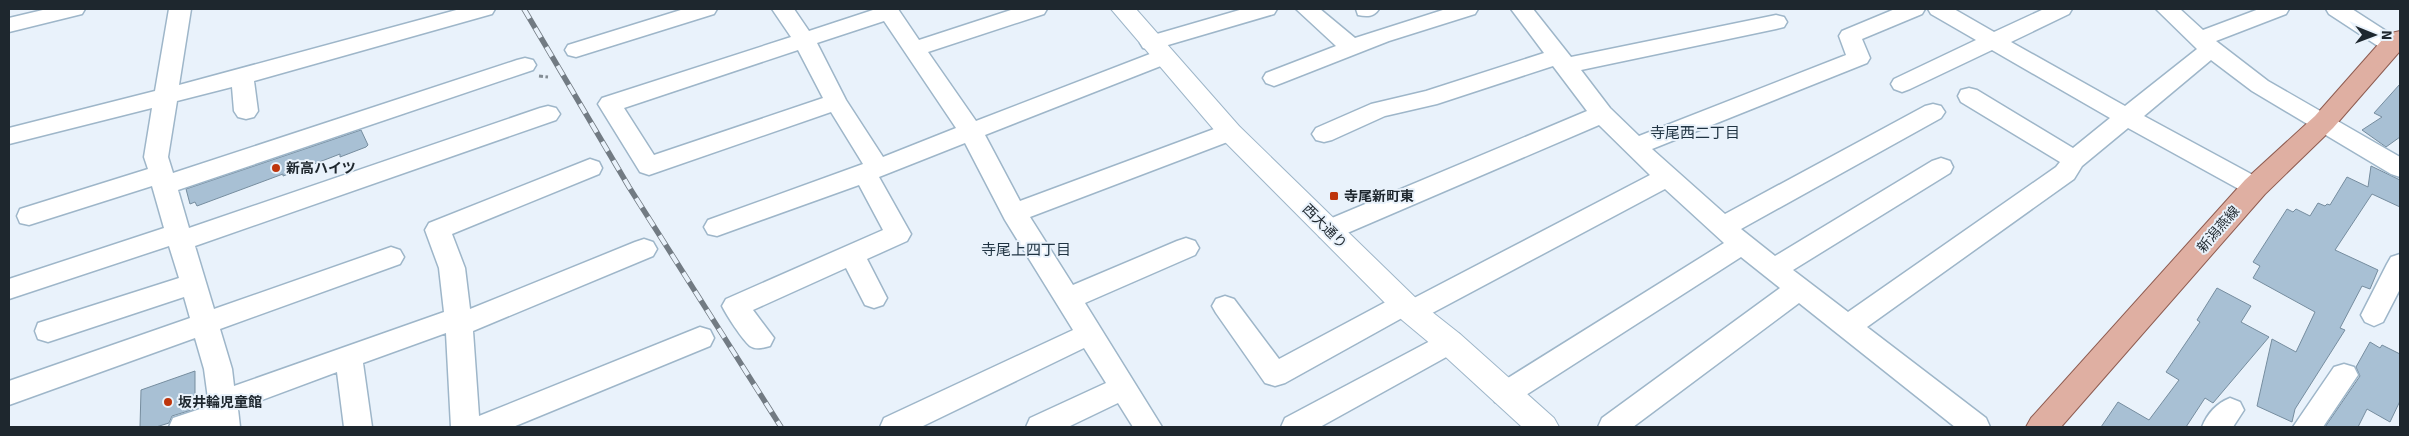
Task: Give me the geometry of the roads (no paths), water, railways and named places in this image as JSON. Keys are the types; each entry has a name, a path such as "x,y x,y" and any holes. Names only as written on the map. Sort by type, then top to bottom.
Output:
{"main road":[{"name":"新潟燕線","path":"2042,427 2255,187 2324,122 2395,48"}],"street":[{"path":"9,24 74,9"},
{"path":"9,136 242,77 484,9"},
{"path":"576,50 706,9"},
{"path":"760,338 734,306 898,234 872,171 804,40 783,9"},
{"path":"915,48 1036,9"},
{"name":"西大通り","path":"1123,9 1230,132 1408,308 1543,427"},
{"path":"716,226 872,171 971,132 1157,50 1266,9"},
{"path":"1307,9 1351,47"},
{"path":"1274,78 1351,47 1467,9"},
{"path":"1522,9 1602,114 1667,178 1798,289 1976,427"},
{"path":"1636,146 1859,58 1850,36 1914,9"},
{"path":"1939,9 2128,118 2255,187"},
{"path":"1902,84 2061,9"},
{"path":"2167,9 2206,44 2260,86 2400,168"},
{"path":"1847,327 2065,172 2074,160 2128,118 2206,44 2248,13 2278,9"},
{"path":"2337,9 2395,48"},
{"path":"836,102 649,166 610,104 804,40 888,10 971,132 1014,212 1148,427"},
{"path":"187,11 166,96 156,157 218,369 225,414"},
{"path":"1324,134 1379,110 1561,61 1776,22"},
{"path":"29,216 162,180 525,65"},
{"path":"242,77 246,111"},
{"path":"1969,96 2074,160"},
{"path":"1505,394 1733,235 1933,112"},
{"path":"9,289 179,237 548,114"},
{"path":"1329,230 1602,114"},
{"path":"1014,212 1230,132"},
{"path":"1774,269 1941,167"},
{"path":"466,427 452,268 438,230 590,168"},
{"path":"1225,306 1275,375 1667,178"},
{"path":"1068,299 1186,248"},
{"path":"183,427 225,414 349,357 458,322 644,249"},
{"path":"852,255 874,298"},
{"path":"9,393 391,257"},
{"path":"2374,316 2400,264"},
{"path":"48,332 193,284"},
{"path":"1612,427 1798,289"},
{"path":"894,427 1090,334"},
{"path":"484,427 700,338"},
{"path":"1295,427 1448,342"},
{"path":"349,357 358,427"},
{"path":"2307,427 2344,375"},
{"path":"1040,427 1123,388"}],"railway":[{"path":"524,9 629,187 781,427"}],"place":[{"name":"新高ハイツ","path":"276,168"},
{"name":"寺尾新町東","path":"1334,196"},
{"name":"坂井輪児童館","path":"168,402"}],"district":[{"name":"寺尾西二丁目","path":"1695,133"},
{"name":"寺尾上四丁目","path":"1026,250"}]}
